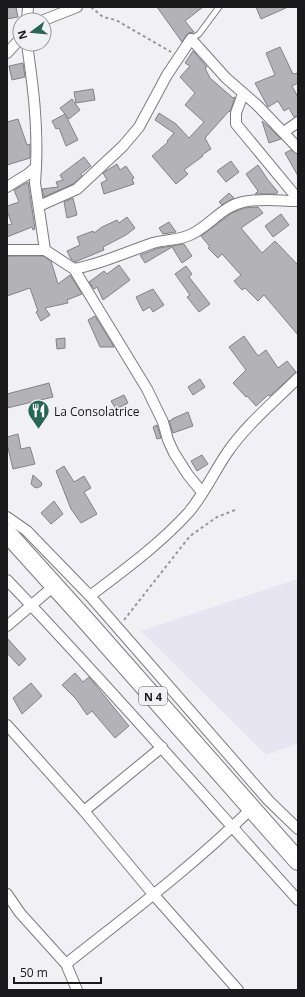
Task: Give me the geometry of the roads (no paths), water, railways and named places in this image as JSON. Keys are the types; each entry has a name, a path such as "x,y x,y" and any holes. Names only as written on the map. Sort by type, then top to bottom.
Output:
{"highway":[{"name":"N 4","path":"7,533 298,860"}],"street":[{"path":"52,17 77,7"},
{"path":"39,206 77,189 123,146 139,127 179,56 191,39 226,78 257,105 298,148"},
{"path":"28,52 35,103 37,138 35,183 45,250"},
{"path":"243,94 236,113 236,124 298,200"},
{"path":"284,132 298,122"},
{"path":"7,187 28,174 36,167"},
{"path":"74,269 104,262 154,243 186,237 211,222 228,207 242,202 262,200 298,200"},
{"path":"7,250 45,250 74,269 150,395 163,422 168,440 174,453 188,475 202,492"},
{"path":"90,596 156,544 188,513 197,503 202,492 227,452 247,428 298,378"},
{"path":"7,517 27,531 90,596 269,801 296,822"},
{"path":"7,580 162,747 232,828 298,900"},
{"path":"7,626 54,586"},
{"path":"7,725 84,811 153,894 238,990"},
{"path":"84,811 162,747"},
{"path":"66,964 232,828 252,808"},
{"path":"7,894 20,913 66,964 78,990"}],"lane":[{"path":"191,39 199,34 219,7"}],"place":[{"name":"La Consolatrice","path":"38,430"}]}
